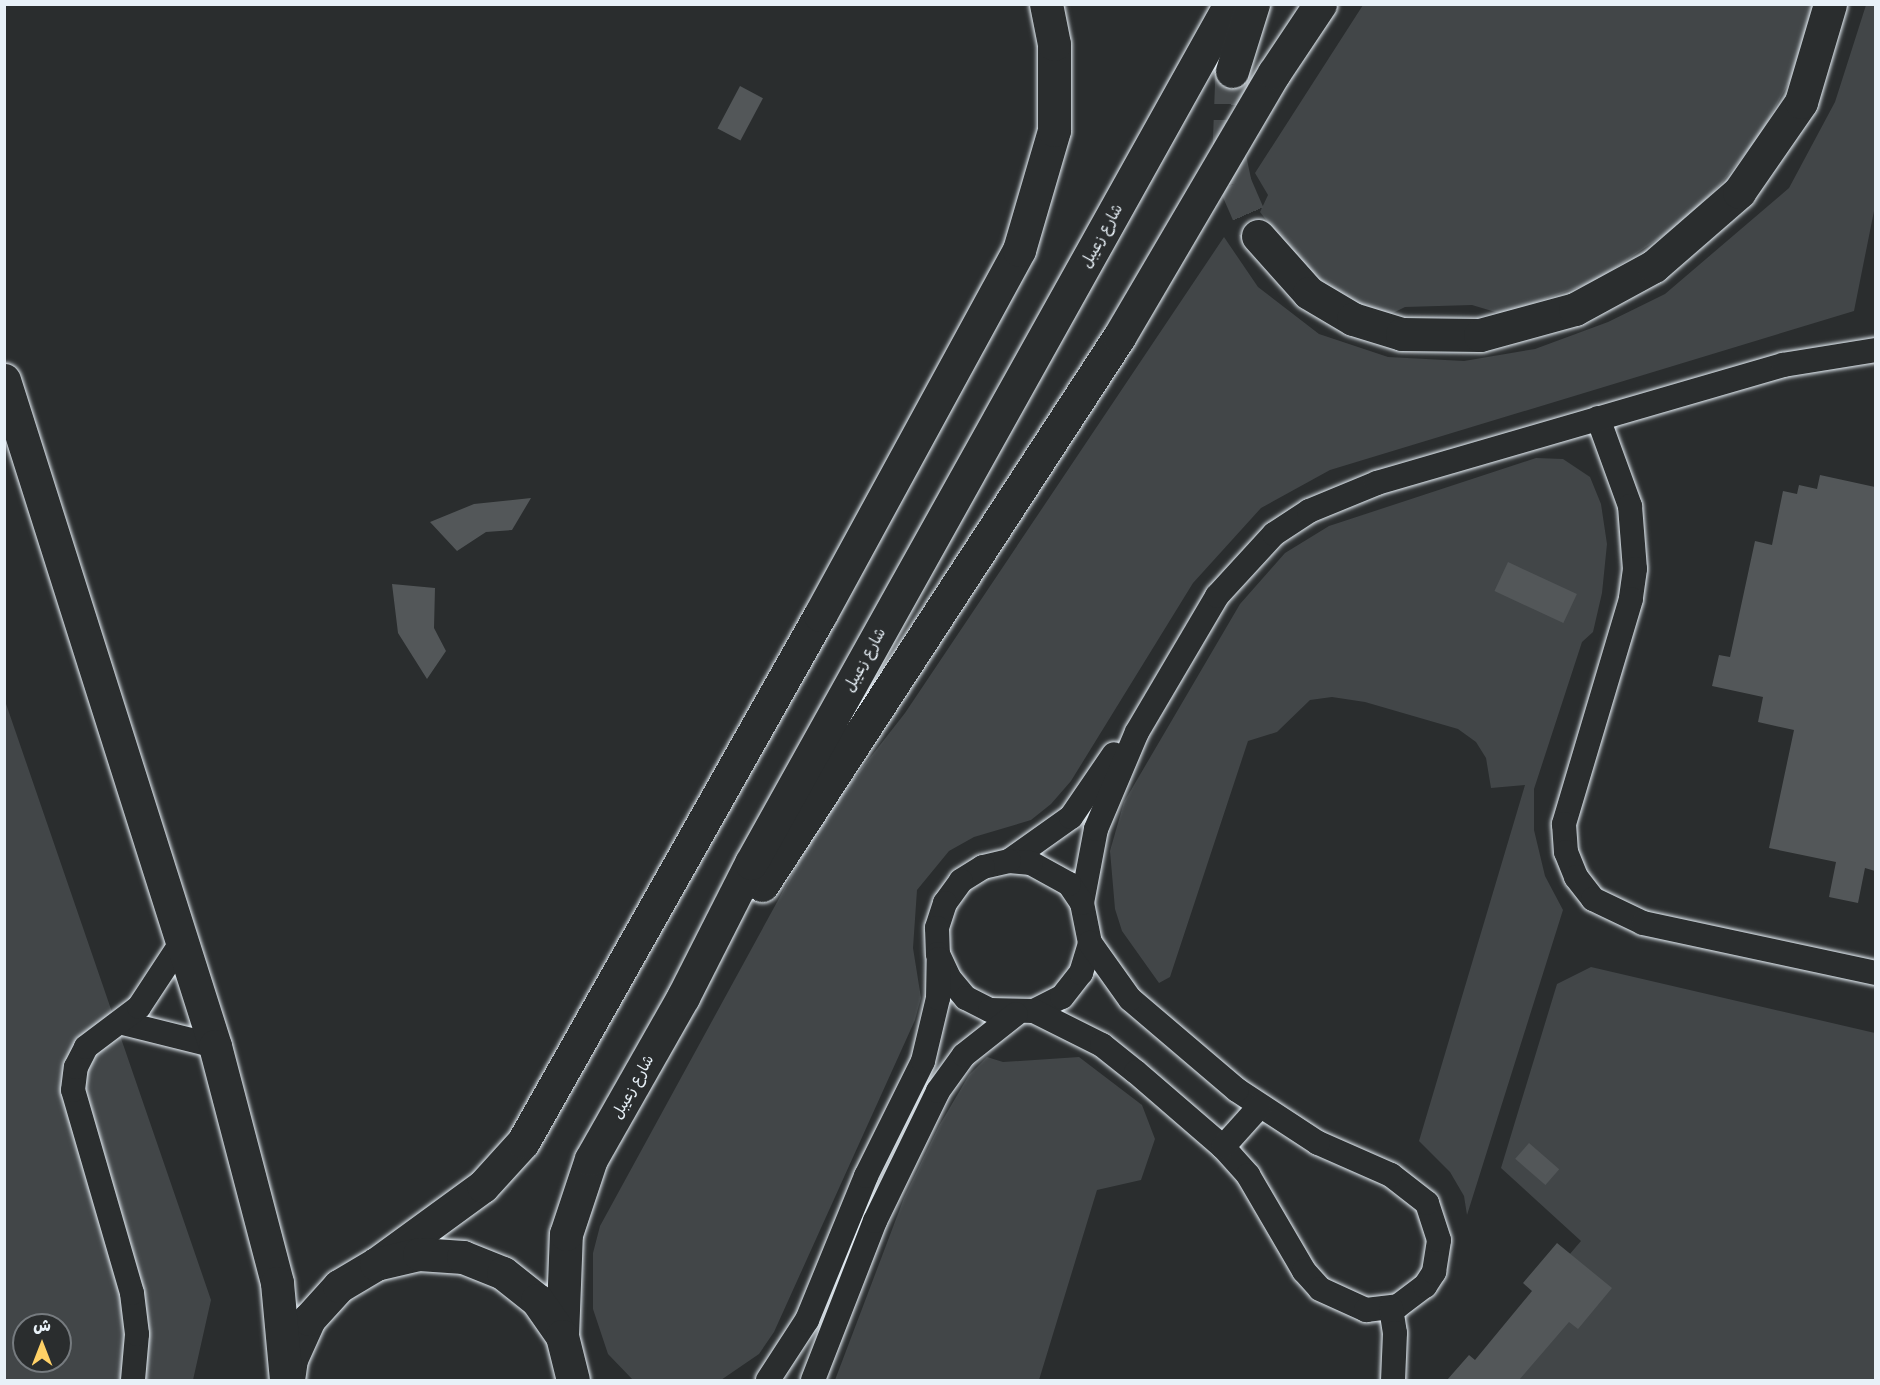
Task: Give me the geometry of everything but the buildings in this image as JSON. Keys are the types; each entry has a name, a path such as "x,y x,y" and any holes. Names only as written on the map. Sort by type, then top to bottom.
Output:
{"main road":[{"path":"287,1380 291,1359 309,1319 339,1286 376,1264 483,1186 523,1142 1002,289 1022,241 1054,130 1055,55 1046,4"},
{"name":"شارع زعيبل","path":"574,1366 564,1253 576,1196 591,1160 683,997 751,863 1230,4"},
{"path":"1232,71 1253,4"},
{"path":"683,997 744,916 1006,514 1155,279 1262,93 1320,4"},
{"path":"1258,236 1309,292 1377,328 1427,337 1511,330 1575,309 1654,266 1739,192 1785,130 1814,72 1830,4"},
{"path":"4,380 215,1046 275,1273 287,1380"},
{"path":"376,1264 419,1254 463,1257 512,1280 537,1300 574,1366"}],"street":[{"path":"938,954 949,978 966,998 990,1010 1025,1012 1102,1046 1223,1147 1248,1175 1304,1271 1320,1289 1366,1310 1391,1308 1413,1298 1434,1272 1439,1240 1427,1203 1391,1175 1318,1143 1259,1107 1155,1023 1130,999 1090,943 1082,903 1096,829 1137,732 1217,596 1274,534 1309,511 1367,486 1784,365 1875,351"},
{"path":"1598,418 1630,506 1635,569 1630,599 1564,824 1566,852 1576,877 1593,899 1643,923 1875,973"},
{"path":"768,1380 807,1320 866,1176 923,1061 938,998 937,928 945,903 956,888 983,867 1009,861 1071,817 1116,751 1137,732"},
{"path":"1009,861 1052,871 1082,903"},
{"path":"133,1380 137,1334 132,1293 73,1090 76,1067 86,1047 102,1032 123,1023 153,988 183,940"},
{"path":"813,1380 875,1221 938,1091 964,1055 1025,1012 1062,997 1081,973 1090,943"},
{"path":"123,1023 215,1046"},
{"path":"1223,1147 1259,1107"},
{"path":"1391,1308 1395,1333 1393,1380"}],"shaded area":[{"path":"1363,5 1817,5 1793,75 1760,135 1721,184 1679,225 1594,282 1502,314 1472,305 1405,307 1383,318 1341,300 1285,245 1260,212 1268,195 1255,173"},
{"path":"1866,5 1875,5 1875,206 1854,311 1330,470 1261,508 1193,583 1071,781 1051,804 1031,820 974,837 949,851 917,890 913,948 921,998 915,1020 774,1332 759,1354 721,1380 633,1380 608,1354 593,1309 593,1253 600,1226 823,818 905,713 1224,237 1258,287 1319,334 1388,357 1464,361 1535,349 1608,322 1665,294 1789,188 1835,102"},
{"path":"1536,458 1563,459 1590,477 1601,504 1607,544 1602,593 1593,632 1582,642 1534,789 1534,830 1545,876 1563,910 1467,1215 1464,1196 1450,1172 1419,1141 1525,785 1491,788 1486,758 1476,742 1458,729 1365,702 1332,697 1310,700 1277,732 1248,741 1170,977 1159,983 1122,931 1115,909 1110,851 1124,802 1240,604 1285,553 1329,526"},
{"path":"4,698 211,1300 193,1380 5,1380"},
{"path":"1591,967 1875,1033 1875,1380 1462,1380 1581,1241 1501,1168 1557,984"},
{"path":"987,1057 1003,1062 1079,1057 1142,1105 1155,1139 1141,1180 1097,1190 1039,1380 835,1380 904,1198 939,1126 969,1075"}],"tunnel":[{"path":"1232,71 1229,154 1235,183 1258,236"}]}
